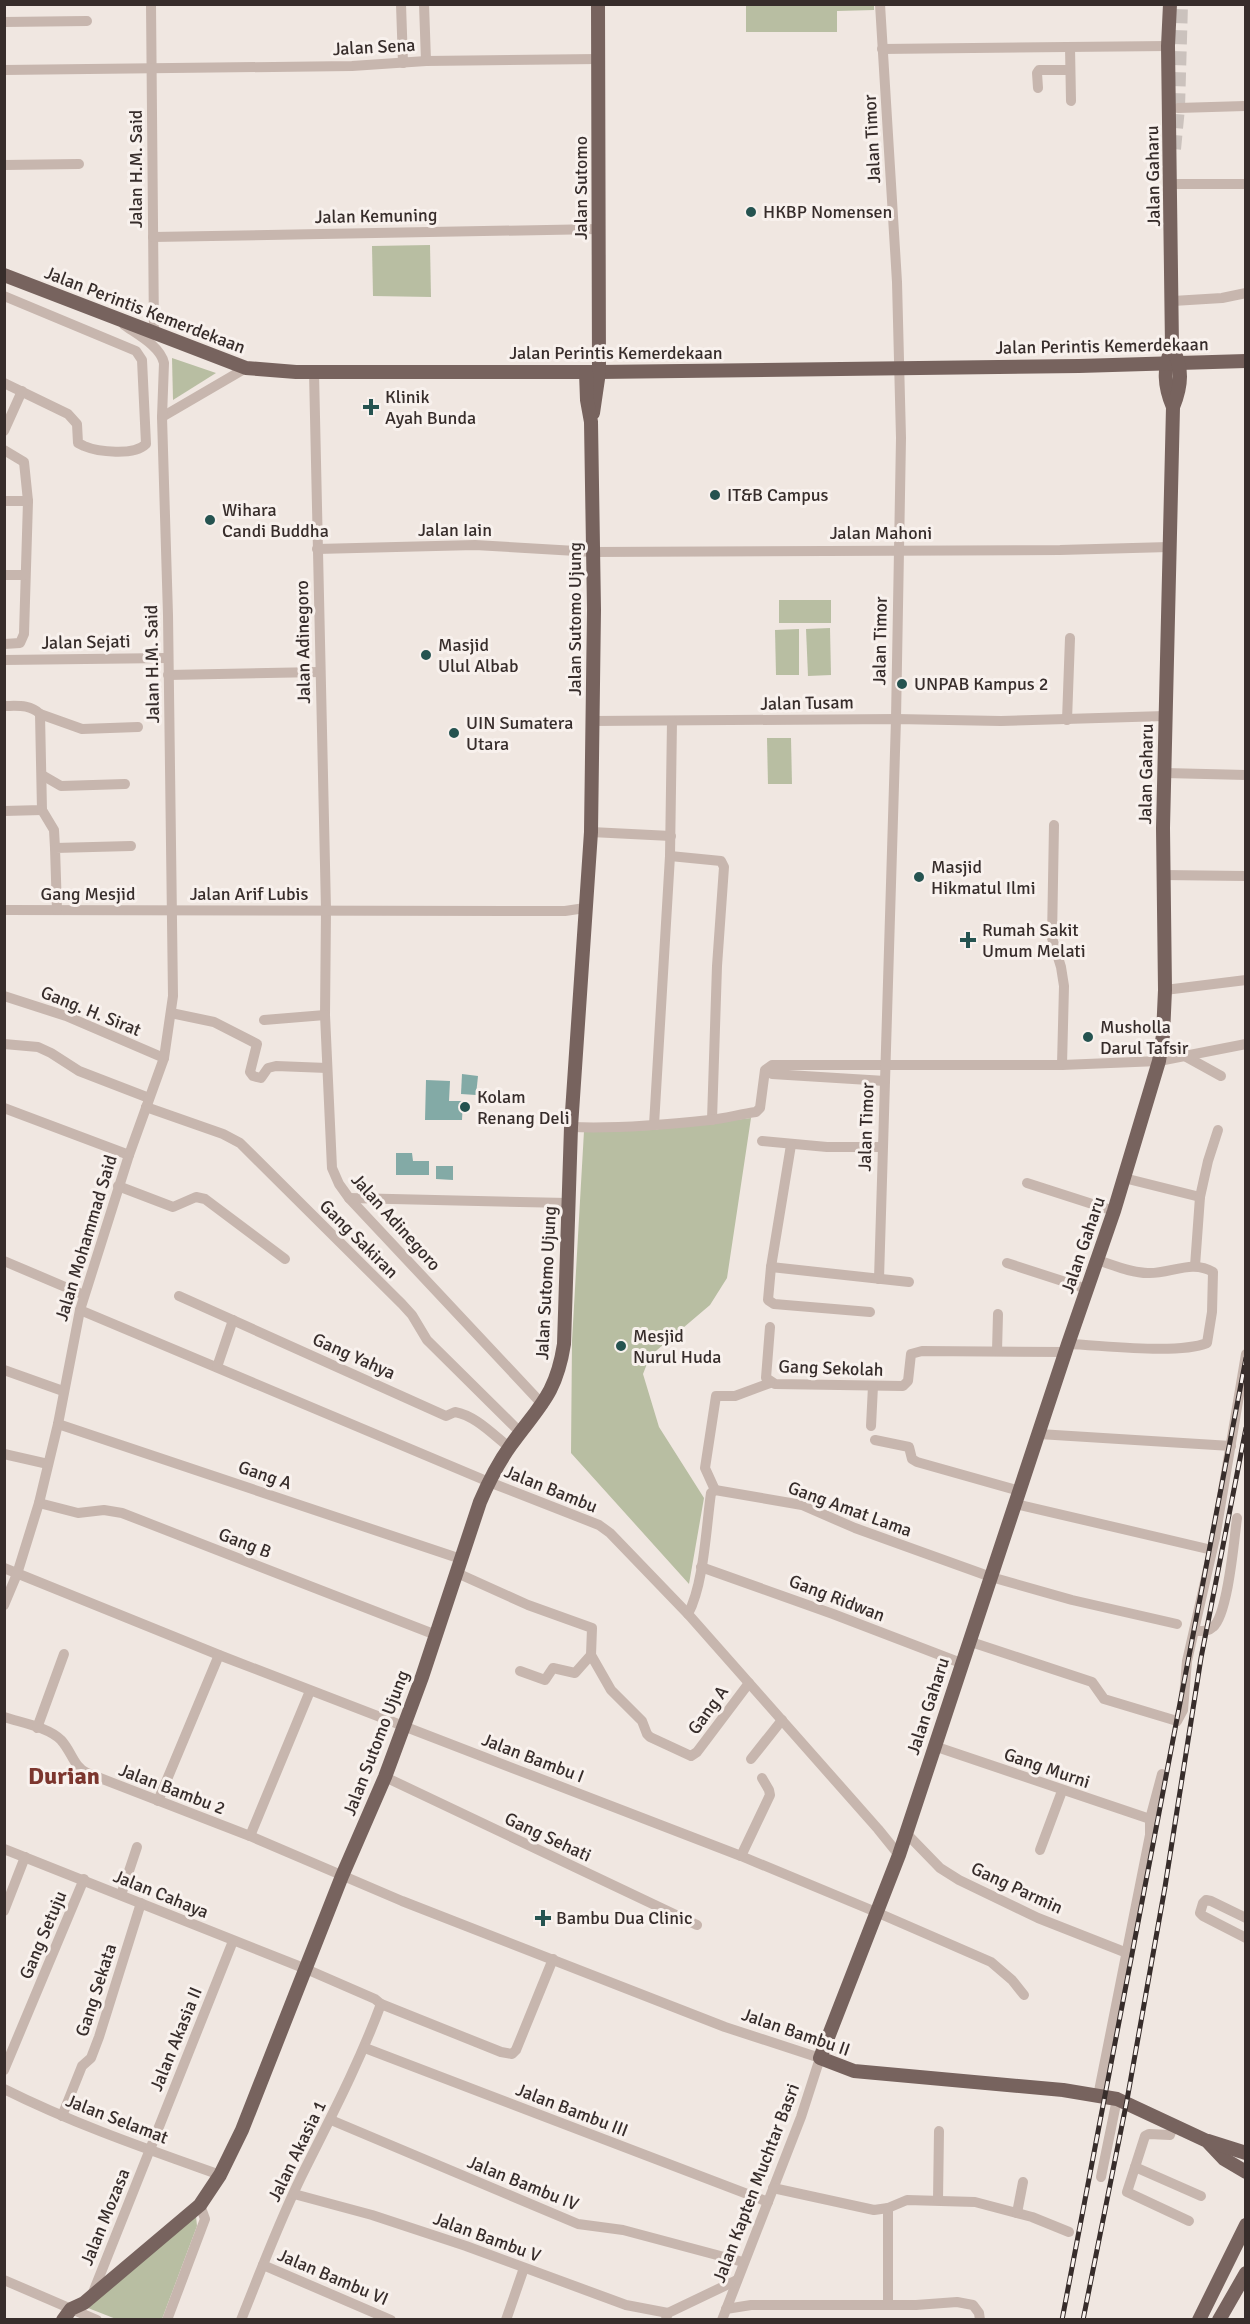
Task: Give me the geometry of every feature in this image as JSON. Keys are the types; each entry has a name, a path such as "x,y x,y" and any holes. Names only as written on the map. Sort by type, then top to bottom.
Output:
{"main road":[{"name":"Jalan Sutomo","path":"593,372 599,230 598,4"},
{"name":"Jalan Gaharu","path":"1170,4 1168,46 1173,301 1172,347 1165,363 1166,391 1173,407"},
{"name":"Jalan Perintis Kemerdekaan","path":"4,275 246,368 314,372 901,375 1245,360"},
{"name":"Jalan Gaharu","path":"820,2058 900,1851 1066,1348 1114,1211 1159,1061 1165,990 1163,875 1165,716 1173,407 1179,393 1180,363 1172,347"},
{"name":"Jalan Sutomo Ujung","path":"78,2310 200,2205 220,2175 242,2130 342,1876 385,1778 489,1482 509,1447 543,1405 560,1368 564,1344 571,1127 591,832 593,372"},
{"name":"Jalan Bambu II","path":"820,2058 854,2071 1117,2099 1207,2141 1224,2158 1245,2172"},
{"path":"1207,2141 1245,2154"},
{"path":"1199,2319 1245,2225"},
{"path":"1219,2319 1245,2273"}],"street":[{"name":"Jalan H.M. Said","path":"151,4 154,333"},
{"path":"400,4 403,63"},
{"path":"424,4 426,61"},
{"name":"Jalan Timor","path":"879,1279 881,1147 886,1065 896,719 901,375 880,4"},
{"path":"4,22 87,21"},
{"path":"882,49 1168,46"},
{"path":"1070,47 1071,101"},
{"name":"Jalan Sena","path":"4,70 597,59"},
{"path":"1038,88 1039,70 1070,70"},
{"path":"1178,108 1245,106"},
{"path":"4,165 79,164"},
{"path":"1170,184 1245,184"},
{"name":"Jalan Kemuning","path":"153,237 599,230"},
{"path":"1173,301 1222,298 1245,293"},
{"path":"4,296 136,351 142,360 146,444 138,450 127,452 84,446 78,443 77,424 72,417 4,383"},
{"name":"Jalan H.M. Said","path":"116,319 162,355 164,363 162,417 166,500 171,911"},
{"path":"162,417 246,368"},
{"name":"Jalan Adinegoro","path":"314,372 326,910 325,1015 332,1168 349,1198 543,1405"},
{"path":"4,431 22,391"},
{"path":"4,450 24,462 28,501 23,638 20,643 4,644"},
{"path":"4,501 28,501"},
{"name":"Jalan Iain","path":"317,549 475,545 593,552"},
{"name":"Jalan Mahoni","path":"593,552 1060,550 1169,547"},
{"path":"4,575 25,575"},
{"path":"1067,720 1070,638"},
{"name":"Jalan Sejati","path":"4,660 167,658"},
{"path":"168,675 320,672"},
{"path":"4,706 34,708 40,714 82,729 138,728"},
{"path":"40,714 42,810 54,830 57,910"},
{"name":"Jalan Tusam","path":"593,721 896,719 1001,722 1165,716"},
{"path":"654,1125 671,836 672,721"},
{"path":"1165,773 1245,775"},
{"path":"42,775 49,781 62,786 125,784"},
{"path":"4,811 42,810"},
{"path":"1054,825 1052,938 1064,986 1062,1065"},
{"path":"591,832 671,836"},
{"path":"55,848 131,846"},
{"path":"670,856 721,861 724,867 717,966 712,1120"},
{"path":"1163,875 1245,876"},
{"path":"326,910 565,911 585,908"},
{"name":"Gang Mesjid","path":"4,910 171,911"},
{"name":"Jalan Arif Lubis","path":"171,911 326,910"},
{"name":"Jalan Mohammad Said","path":"4,1605 17,1574 39,1503 58,1424 84,1295 118,1186 164,1058 171,1013 171,911"},
{"path":"1165,990 1245,980"},
{"name":"Gang. H. Sirat","path":"4,996 66,1016 164,1058"},
{"path":"171,1013 214,1022 257,1044 250,1071 253,1076 261,1078 268,1068 276,1066 327,1068"},
{"path":"264,1020 325,1015"},
{"name":"Gang Sakiran","path":"4,1044 38,1047 79,1071 240,1143 412,1315 426,1340 520,1432"},
{"path":"571,1127 654,1125 712,1120 756,1112 760,1108 765,1070 772,1065 1062,1065 1159,1061 1245,1044"},
{"path":"1183,1055 1221,1076"},
{"path":"772,1074 885,1081"},
{"path":"4,1108 129,1155"},
{"path":"1097,1260 1135,1272 1150,1274 1195,1266 1200,1197 1218,1130"},
{"path":"762,1141 791,1145 881,1147"},
{"path":"791,1145 771,1267 768,1300 770,1303 870,1312"},
{"path":"1124,1178 1200,1197"},
{"path":"1027,1183 1114,1211"},
{"path":"118,1186 173,1207 196,1197 205,1199 285,1259"},
{"path":"349,1198 568,1203"},
{"path":"4,1261 84,1295"},
{"path":"1007,1263 1087,1289"},
{"name":"Gang Sekolah","path":"770,1327 766,1378 770,1383 900,1387 906,1384 910,1357 915,1352 1191,1347 1207,1343 1214,1276 1209,1269 1195,1266"},
{"path":"771,1267 909,1282"},
{"name":"Gang Yahya","path":"179,1296 446,1416 455,1412 467,1415 509,1447"},
{"name":"Jalan Bambu","path":"80,1310 489,1482 599,1525 618,1539 689,1612 749,1683 900,1851"},
{"path":"997,1351 998,1314"},
{"path":"217,1367 233,1320"},
{"path":"969,1641 1092,1682 1104,1699 1178,1721 1183,1710 1187,1661 1212,1550 1245,1354"},
{"path":"4,1370 63,1391"},
{"path":"689,1612 695,1597 701,1567 711,1494 715,1490 705,1468 716,1396 735,1396 770,1383"},
{"path":"871,1426 873,1386"},
{"name":"Gang A","path":"58,1424 461,1559"},
{"path":"1039,1434 1231,1446"},
{"path":"875,1440 909,1447 912,1459 917,1462 1018,1497 1212,1550"},
{"path":"4,1454 48,1464"},
{"name":"Gang Amat Lama","path":"715,1490 802,1506 855,1528 991,1577 1072,1600 1177,1624"},
{"name":"Gang B","path":"39,1503 78,1513 104,1510 122,1513 436,1635"},
{"path":"1195,1631 1206,1632 1215,1626 1227,1593 1237,1518"},
{"name":"Gang Ridwan","path":"701,1567 962,1663"},
{"name":"Jalan Bambu I","path":"4,1568 310,1691 741,1856 876,1912 991,1962 1012,1980 1024,1995"},
{"name":"Gang A","path":"457,1573 528,1605 592,1628 594,1631 591,1655 618,1699 642,1721 647,1734 657,1741 691,1755 697,1752 749,1683"},
{"path":"37,1728 64,1654"},
{"path":"158,1801 219,1655"},
{"path":"520,1671 545,1680 553,1668 575,1673 591,1655"},
{"path":"250,1836 310,1691"},
{"name":"Jalan Bambu 2","path":"4,1717 57,1736 76,1766 82,1771 250,1836 342,1876"},
{"path":"752,1759 782,1720"},
{"name":"Gang Murni","path":"934,1746 1150,1819"},
{"path":"1098,2096 1150,1835 1150,1819 1162,1774"},
{"name":"Gang Sehati","path":"385,1778 697,1925"},
{"path":"741,1856 770,1795 770,1790 762,1779"},
{"path":"1040,1850 1062,1791"},
{"name":"Gang Parmin","path":"906,1833 940,1868 959,1880 1038,1918 1127,1953"},
{"path":"121,1895 137,1847"},
{"name":"Jalan Cahaya","path":"4,1848 306,1969 501,2052 512,2054 516,2050 553,1959"},
{"path":"4,1911 25,1857"},
{"name":"Jalan Bambu II","path":"342,1876 725,2027 820,2058"},
{"name":"Gang Setuju","path":"4,2070 84,1880"},
{"path":"1245,1918 1211,1901 1206,1900 1200,1908 1203,1916 1245,1938"},
{"name":"Gang Sekata","path":"62,2116 82,2066 90,2059 99,2037 141,1903"},
{"name":"Jalan Akasia II","path":"150,2150 233,1941"},
{"name":"Jalan Akasia 1","path":"241,2319 305,2168 331,2120 364,2048 378,2001"},
{"name":"Jalan Bambu III","path":"364,2048 768,2202"},
{"name":"Jalan Kapten Muchtar Basri","path":"724,2314 801,2116 820,2058"},
{"name":"Jalan Selamat","path":"4,2089 62,2116 220,2175"},
{"path":"1101,2177 1117,2099"},
{"name":"Jalan Bambu IV","path":"331,2120 578,2224 623,2230 743,2262"},
{"path":"1174,2125 1168,2136 1149,2134 1145,2136 1127,2194 1189,2221"},
{"path":"938,2200 939,2131"},
{"name":"Jalan Mozasa","path":"78,2310 150,2150"},
{"path":"1135,2167 1201,2196"},
{"path":"1017,2212 1023,2182"},
{"path":"773,2188 874,2210 888,2208 907,2200 975,2202 1017,2212 1069,2232"},
{"name":"Jalan Bambu V","path":"294,2194 382,2218 466,2246 626,2305 667,2316"},
{"path":"167,2319 205,2219 200,2205"},
{"path":"888,2208 888,2304"},
{"name":"Jalan Bambu VI","path":"263,2265 391,2319"},
{"path":"506,2319 524,2268"},
{"path":"4,2280 97,2319"},
{"path":"667,2316 737,2280"},
{"path":"724,2314 752,2305 968,2303 979,2313 980,2319"}],"green space":[{"path":"874,4 874,10 837,11 837,32 746,32 746,5"},
{"path":"430,245 431,297 373,296 372,246"},
{"path":"172,358 216,373 173,400"},
{"path":"779,600 831,600 831,623 779,623"},
{"path":"830,628 831,675 808,676 806,629"},
{"path":"799,629 799,675 776,675 775,630"},
{"path":"767,738 791,738 792,784 768,784"},
{"path":"751,1118 727,1278 710,1305 650,1356 643,1374 659,1427 704,1498 689,1584 571,1453 572,1341 584,1131 651,1130"},
{"path":"196,2216 197,2226 162,2319 116,2319 88,2308"}],"water":[{"name":"Kolam Renang Deli","path":"462,1074 478,1076 476,1095 461,1094"},
{"path":"426,1080 450,1081 449,1101 463,1101 462,1120 425,1120"},
{"path":"396,1153 412,1153 413,1161 429,1161 429,1175 396,1175"},
{"path":"436,1166 453,1166 453,1180 436,1179"}],"tunnel":[{"path":"1174,149 1178,108 1181,4"}],"railway":[{"path":"1062,2320 1246,1358"},
{"path":"1083,2320 1127,2100 1165,1887 1201,1658 1246,1428"}],"place":[{"name":"HKBP Nomensen","path":"751,212"},
{"name":"Klinik Ayah Bunda","path":"371,407"},
{"name":"IT&B Campus","path":"715,495"},
{"name":"Wihara Candi Buddha","path":"210,520"},
{"name":"Masjid Ulul Albab","path":"426,655"},
{"name":"UNPAB Kampus 2","path":"902,684"},
{"name":"UIN Sumatera Utara","path":"454,733"},
{"name":"Masjid Hikmatul Ilmi","path":"919,877"},
{"name":"Rumah Sakit Umum Melati","path":"968,940"},
{"name":"Musholla Darul Tafsir","path":"1088,1037"},
{"name":"Kolam Renang Deli","path":"465,1107"},
{"name":"Mesjid Nurul Huda","path":"621,1346"},
{"name":"Bambu Dua Clinic","path":"543,1918"}],"district":[{"name":"Durian","path":"64,1776"}]}
